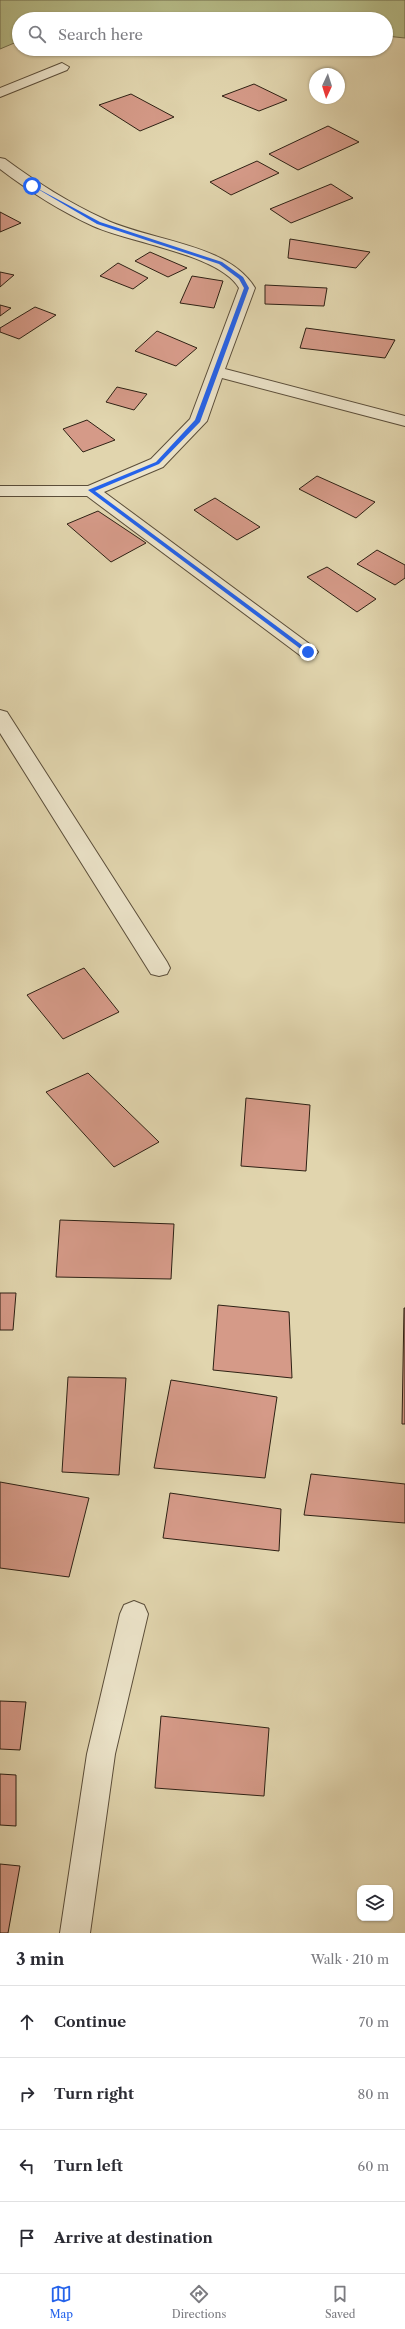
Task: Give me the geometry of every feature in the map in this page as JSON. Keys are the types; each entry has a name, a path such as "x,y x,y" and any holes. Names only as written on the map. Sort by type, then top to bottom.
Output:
{"street":[{"path":"0,93 62,66"},
{"path":"0,162 32,186 99,223 221,263 241,278 247,288 198,421 157,463 91,490 0,491"},
{"path":"217,372 405,421"},
{"path":"91,490 308,652"},
{"path":"0,717 159,968"},
{"path":"76,1933 101,1754 134,1614"}],"green space":[{"path":"0,0 405,0 405,38 393,37 393,12 12,12 12,44 0,49"}],"building":[{"path":"254,84 287,100 259,111 222,96"},
{"path":"131,94 174,117 140,131 99,105"},
{"path":"328,126 359,142 298,170 269,154"},
{"path":"257,161 279,173 231,195 210,182"},
{"path":"331,184 353,198 291,223 270,209"},
{"path":"0,212 21,223 0,232"},
{"path":"290,239 370,252 356,268 288,258"},
{"path":"150,252 187,268 168,277 135,261"},
{"path":"118,263 148,278 133,289 100,276"},
{"path":"0,272 14,275 0,287"},
{"path":"192,276 223,281 214,308 180,303"},
{"path":"265,285 327,288 324,306 265,304"},
{"path":"0,305 11,308 0,316"},
{"path":"35,307 56,315 19,339 0,332 0,328"},
{"path":"306,328 395,340 385,358 300,348"},
{"path":"157,331 197,348 176,366 135,351"},
{"path":"117,387 147,394 134,410 106,402"},
{"path":"87,420 115,440 83,452 63,429"},
{"path":"317,476 375,502 356,518 299,489"},
{"path":"215,498 260,527 237,540 194,510"},
{"path":"98,511 146,543 111,562 67,524"},
{"path":"377,550 405,565 405,578 395,585 357,564"},
{"path":"327,567 376,599 357,612 307,577"},
{"path":"84,968 119,1012 63,1039 27,995"},
{"path":"88,1073 159,1142 114,1167 46,1092"},
{"path":"246,1098 310,1105 306,1171 241,1166"},
{"path":"60,1220 174,1224 171,1279 56,1277"},
{"path":"0,1293 16,1293 13,1330 0,1330"},
{"path":"218,1305 289,1312 292,1378 213,1370"},
{"path":"404,1308 405,1424 402,1424"},
{"path":"68,1377 126,1378 119,1475 62,1472"},
{"path":"171,1380 277,1397 265,1478 154,1468"},
{"path":"311,1474 405,1484 405,1523 304,1515"},
{"path":"0,1482 89,1498 69,1577 0,1568"},
{"path":"170,1493 281,1509 279,1551 163,1538"},
{"path":"0,1701 26,1702 20,1750 0,1749"},
{"path":"161,1716 269,1728 264,1796 155,1788"},
{"path":"0,1774 16,1775 16,1826 0,1825"},
{"path":"0,1864 20,1866 8,1933 0,1933"}],"route":[{"path":"32,186 99,223 221,263 241,278 247,288 198,421 157,463 91,490 308,652"}]}
